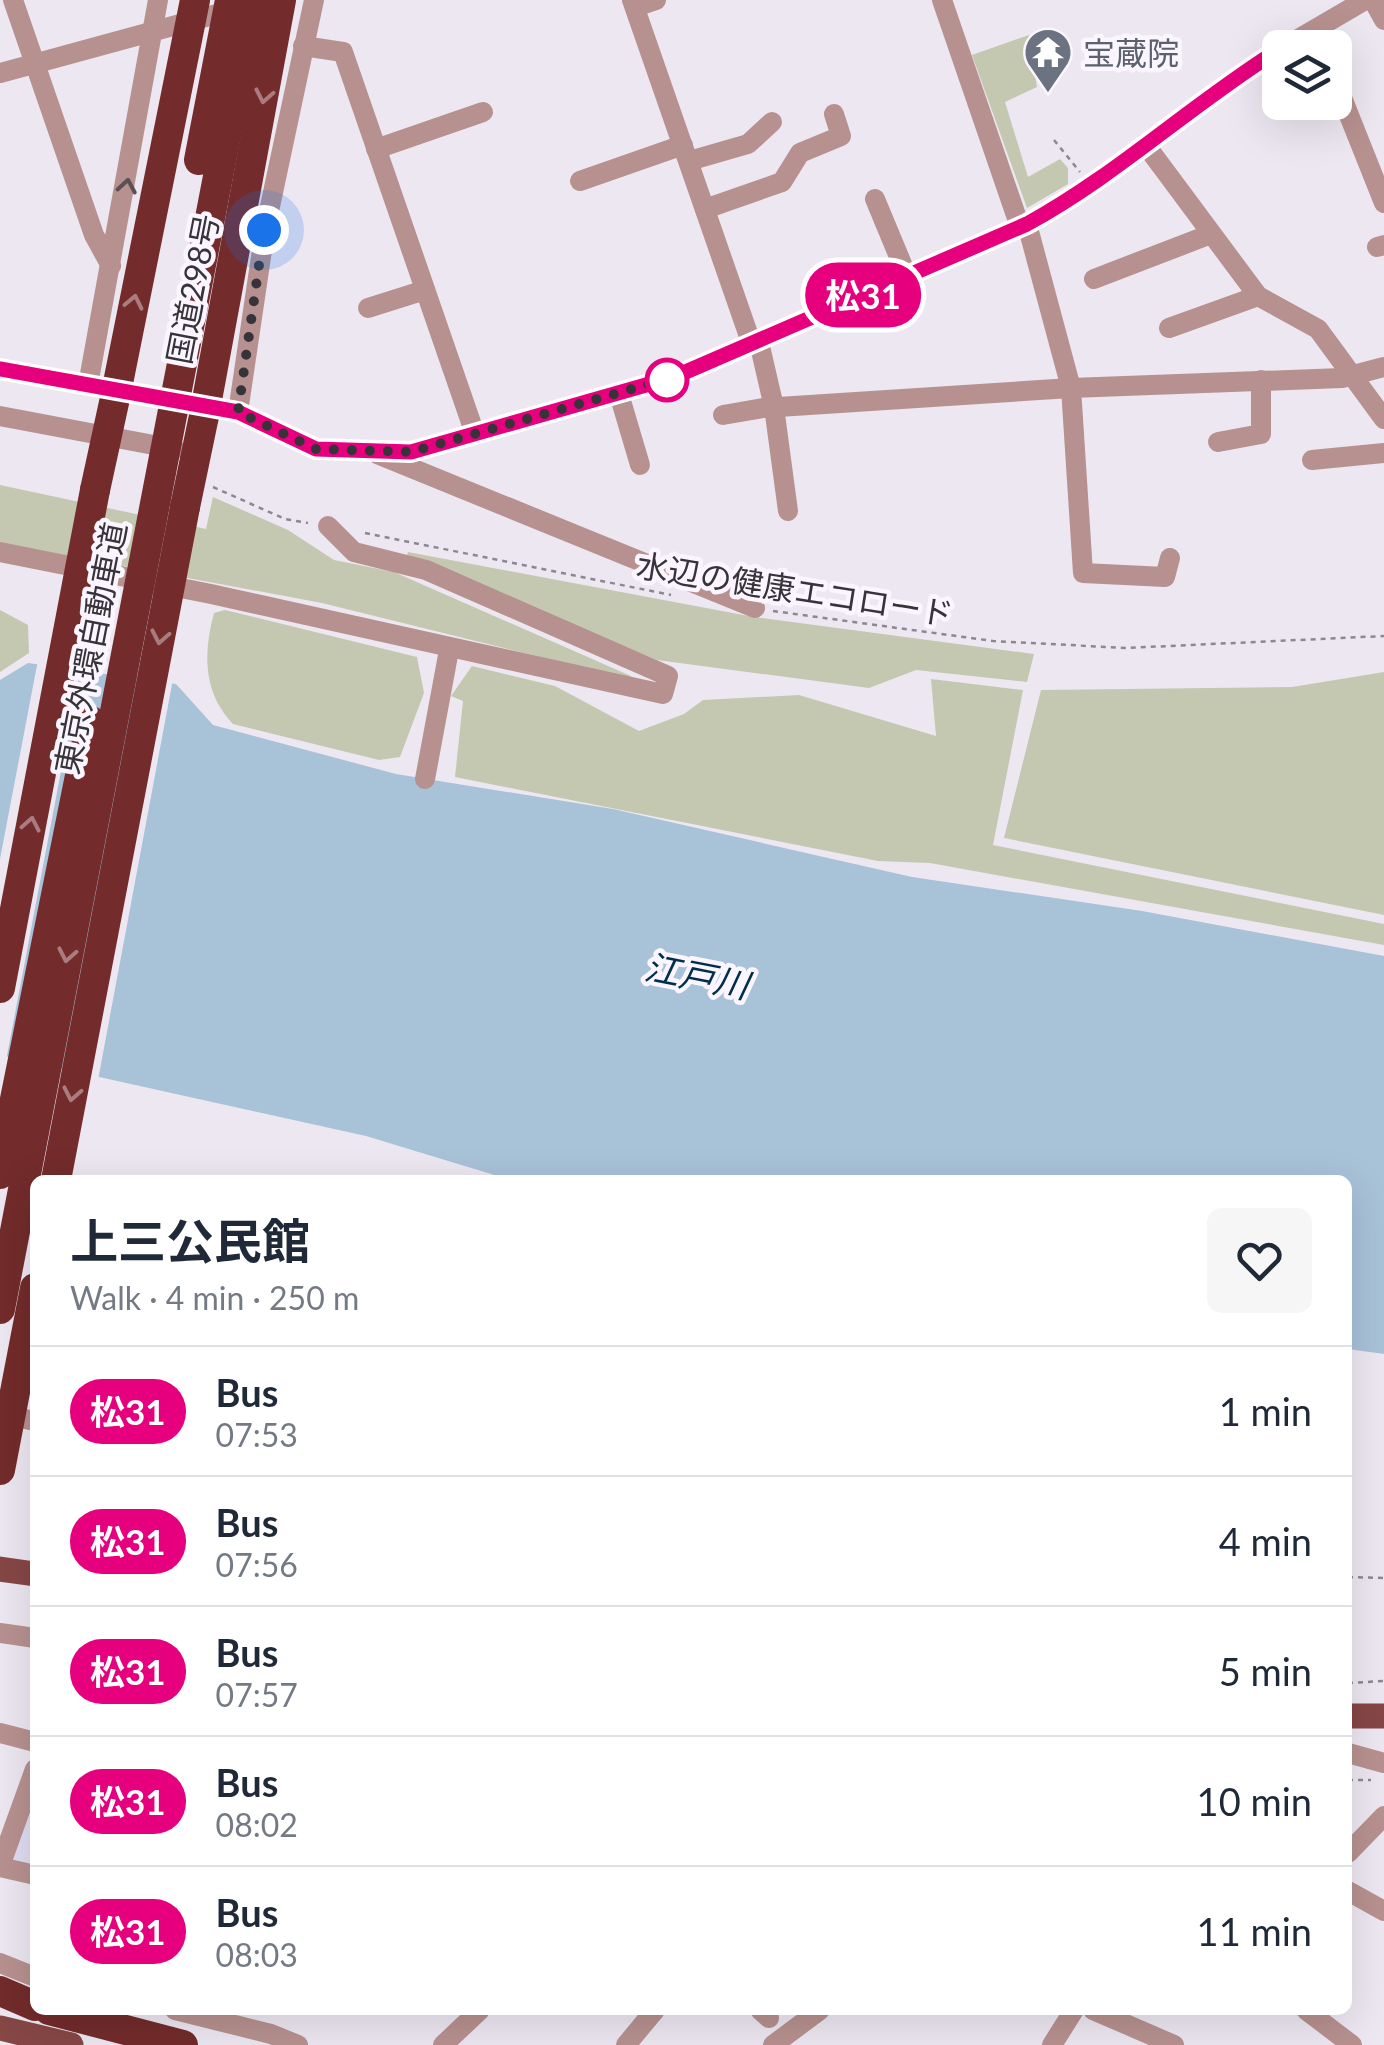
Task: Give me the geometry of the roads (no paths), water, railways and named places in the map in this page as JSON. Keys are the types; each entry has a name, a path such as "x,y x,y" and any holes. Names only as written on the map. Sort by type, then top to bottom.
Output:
{"highway":[{"name":"国道298号","path":"0,988 106,436 101,391 196,0"},
{"name":"東京外環自動車道","path":"0,1174 230,0"},
{"name":"東京外環自動車道","path":"0,1310 252,0"},
{"name":"国道298号","path":"57,1175 282,0"},
{"path":"0,1470 30,1314"},
{"path":"0,1991 30,2004"},
{"path":"68,2015 183,2045"}],"main road":[{"path":"0,1568 30,1573"},
{"path":"1352,1716 1384,1716"},
{"path":"0,2028 71,2045"},
{"path":"0,2042 10,2045"}],"street":[{"path":"13,0 94,235 111,266"},
{"path":"0,72 267,0"},
{"path":"238,412 264,230 314,0"},
{"path":"656,0 633,4 756,344 774,408 788,512"},
{"path":"942,0 1024,225 1071,388 1083,573 1164,576 1170,558"},
{"path":"1327,30 1365,0"},
{"path":"1373,0 1384,20"},
{"path":"101,391 111,266 158,1"},
{"path":"303,46 342,52 475,434"},
{"path":"0,369 101,391 238,412 316,449 411,452 619,394 756,344 1024,225 1090,185 1195,104 1262,60"},
{"path":"376,148 483,112"},
{"path":"704,209 782,182 800,154 841,136 834,114"},
{"path":"1351,120 1384,203"},
{"path":"580,181 686,153 748,144 772,122"},
{"path":"1145,144 1258,296 1318,329 1384,419"},
{"path":"875,199 907,276"},
{"path":"1094,279 1211,234"},
{"path":"368,308 425,290"},
{"path":"1169,328 1258,296"},
{"path":"722,416 774,408 1071,388 1354,376 1384,367"},
{"path":"1218,442 1262,434 1262,380"},
{"path":"619,394 640,465"},
{"path":"0,416 197,453"},
{"path":"375,453 754,608"},
{"path":"1312,460 1384,454"},
{"path":"0,552 211,594 450,650 663,694 668,676 426,570 354,552 328,526"},
{"path":"425,778 450,650"},
{"path":"0,1414 30,1420"},
{"path":"0,1633 30,1637"},
{"path":"0,1733 30,1741"},
{"path":"1352,1754 1384,1762"},
{"path":"30,1783 0,1866 30,1874"},
{"path":"1352,1849 1384,1816"},
{"path":"1352,1894 1384,1911"},
{"path":"0,1963 30,1974"},
{"path":"198,2015 298,2045"},
{"path":"444,2045 475,2015"},
{"path":"626,2045 651,2015"},
{"path":"773,2045 813,2015"},
{"path":"1052,2045 1071,2015"},
{"path":"1105,2015 1174,2045"},
{"path":"1313,2015 1352,2045"}],"water":[{"name":"江戸川","path":"28,663 176,684 213,725 396,774 613,809 912,877 1142,911 1384,956 1384,1354 1352,1350 1352,1175 495,1175 366,1136 0,1055 0,680"}],"place":[{"name":"宝蔵院","path":"1048,94"}]}
